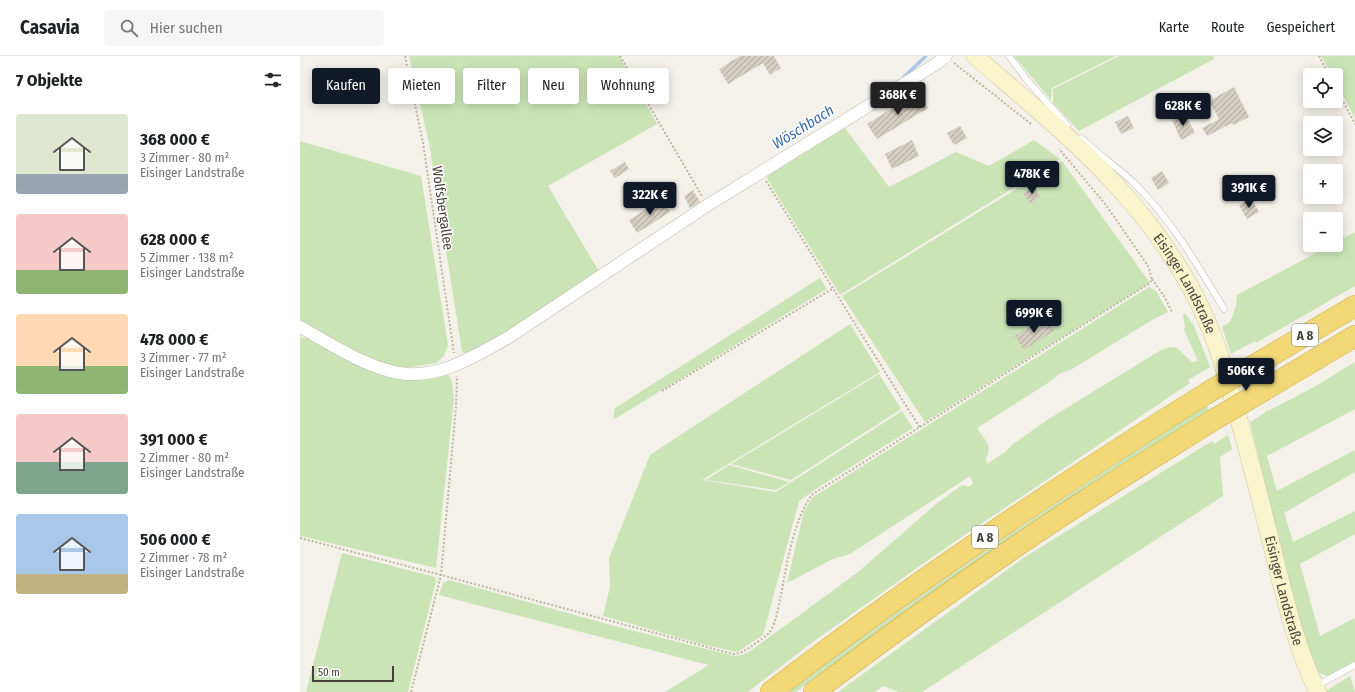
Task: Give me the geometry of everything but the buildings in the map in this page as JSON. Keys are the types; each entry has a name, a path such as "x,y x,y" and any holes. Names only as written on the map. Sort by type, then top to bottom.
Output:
{"highway":[{"name":"A 8","path":"771,692 989,534 1110,454 1207,392 1355,306"},
{"name":"A 8","path":"814,692 915,617 1013,548 1087,499 1215,419 1355,336"}],"main road":[{"name":"Eisinger Landstraße","path":"975,56 1060,131 1115,184 1159,239 1189,287 1207,322 1221,358 1292,620 1302,653 1317,689"}],"street":[{"path":"300,327 362,360 399,373 425,373 456,364 482,352 509,336 708,206 936,64 946,56"}],"lane":[{"name":"Eisinger Landstraße","path":"1009,56 1027,80 1064,122 1132,182 1163,216 1195,259 1224,309"},
{"path":"1317,689 1355,665"}],"path":[{"name":"Wolfsbergallee","path":"405,56 423,143 451,340 456,364 457,384 441,575 411,692"},
{"path":"620,56 708,206"},
{"path":"946,56 1036,128"},
{"path":"1319,56 1325,68"},
{"path":"1343,101 1355,124"},
{"path":"1055,144 1110,211 1148,266 1152,280 1164,296 1172,312"},
{"path":"761,173 920,428"},
{"path":"300,538 737,654 744,652 764,637 774,623 786,568 799,520 803,508 809,498 819,490 1150,283 1152,280"},
{"path":"662,391 832,289"}],"green space":[{"path":"409,56 619,56 626,68 587,68 587,104 646,104 657,124 548,186 600,273 506,335 468,353 464,353 462,351 429,143 420,104 455,104 455,68 412,68"},
{"path":"1014,56 1116,56 1052,88 1051,100"},
{"path":"1119,56 1213,56 1214,59 1079,131 1053,103 1053,89"},
{"path":"1321,56 1355,56 1355,118 1343,96 1343,68 1328,68"},
{"path":"845,128 889,187 956,152 989,166 1034,140 1060,159 840,295 767,179 768,175"},
{"path":"300,141 421,176 448,345 444,356 436,363 412,367 390,367 332,341 300,321"},
{"path":"1062,161 1150,283 925,422 842,296"},
{"path":"1355,232 1355,286 1256,343 1255,341 1231,354 1222,327 1230,322 1236,306 1237,295 1318,252 1343,252 1343,238"},
{"path":"820,278 827,289 613,420 615,408"},
{"path":"1149,287 1156,291 1168,312 1152,320 1072,369 1061,373 1048,383 977,428 989,446 986,458 987,464 1047,420 1161,350 1171,347 1177,348 1192,362 1198,361 1184,330 1183,315 1185,313 1194,326 1210,367 1188,380 1190,383 941,551 810,644 748,692 665,692 709,665 439,595 443,583 449,580 618,627 735,656 749,652 857,573 936,504 962,485 968,487 973,483 970,476 850,554 833,559 787,583 804,511 813,497"},
{"path":"850,324 880,372 702,480 776,492 902,411 913,428 799,501 763,635 737,652 705,645 603,616 610,587 609,558 650,455"},
{"path":"300,337 319,342 382,376 399,378 447,372 452,381 454,399 436,568 300,536"},
{"path":"1355,362 1355,409 1267,456 1277,491 1355,450 1355,472 1284,513 1293,542 1355,511 1355,534 1300,564 1320,636 1355,618 1355,661 1328,676 1317,672 1306,650 1250,422 1266,412 1265,410 1268,411 1316,386"},
{"path":"879,374 901,409 791,480 731,464"},
{"path":"1207,405 1209,410 1029,525 852,650 796,692 789,692 891,617 995,544"},
{"path":"1228,435 1232,449 1220,457 1223,496 922,692 899,692 883,686 875,692 838,692 1025,557 1212,441 1214,444"},
{"path":"729,465 789,482 776,490 706,480"},
{"path":"342,553 435,577 436,581 408,692 306,692"},
{"path":"1350,676 1355,692 1324,692"}],"waterway":[{"name":"Wöschbach","path":"904,77 926,56"}]}
